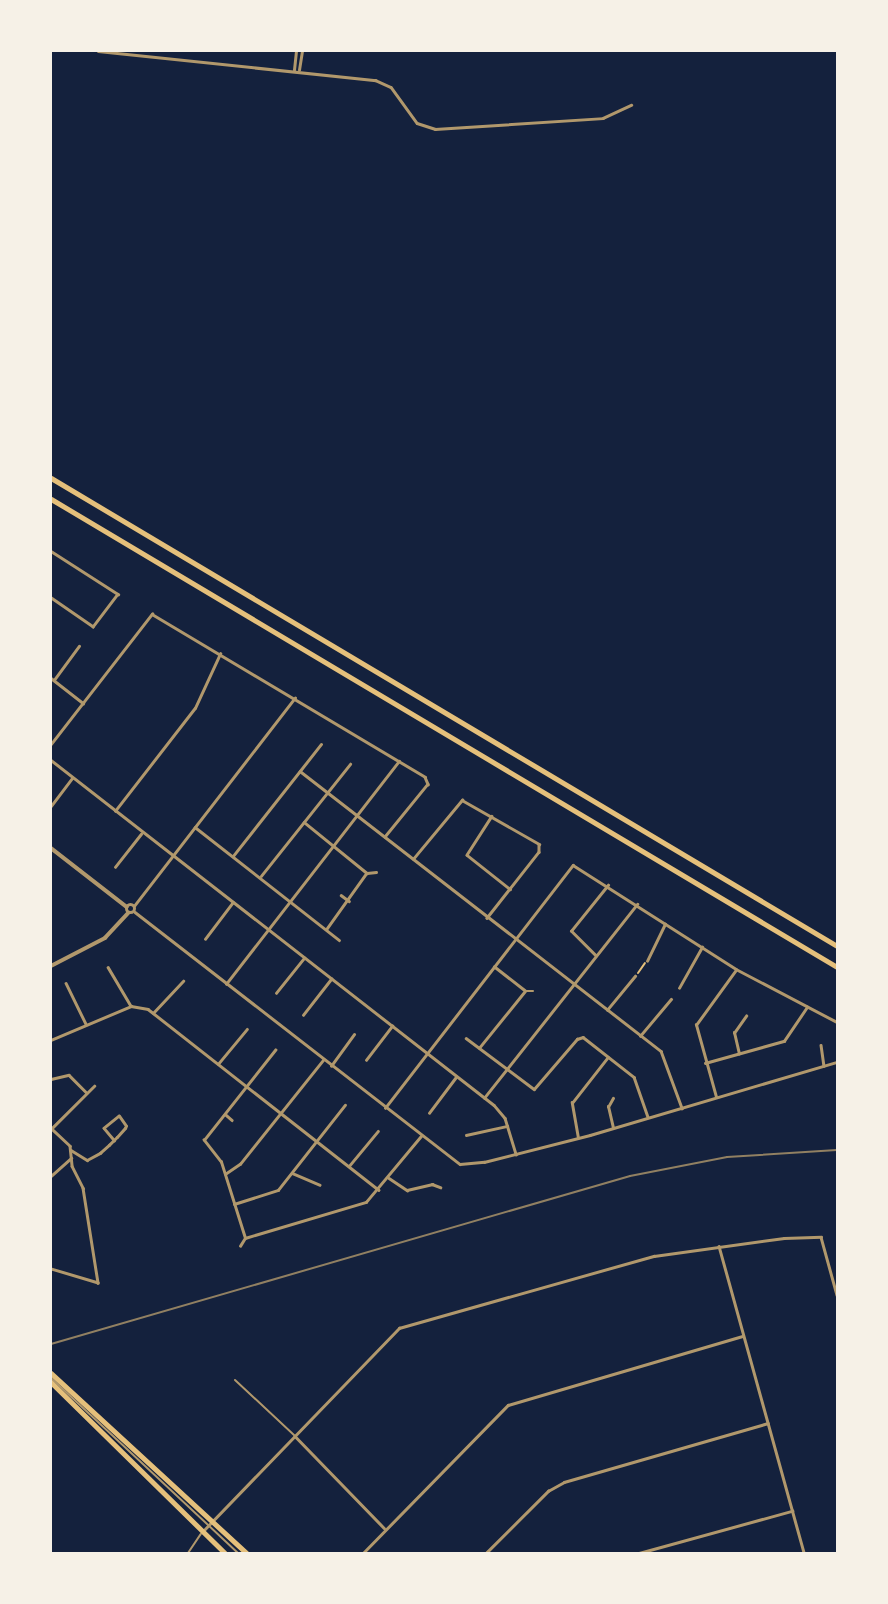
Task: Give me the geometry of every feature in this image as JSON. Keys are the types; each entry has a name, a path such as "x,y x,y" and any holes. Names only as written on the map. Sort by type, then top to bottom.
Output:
{"highway":[{"path":"51,478 837,946"},
{"path":"51,499 837,967"}],"main road":[{"path":"51,1377 213,1519 247,1553"},
{"path":"51,1377 225,1553"}],"street":[{"path":"98,51 297,70 384,82 416,124 435,129 603,118 631,105"},
{"path":"296,51 297,70"},
{"path":"297,70 302,51"},
{"path":"51,551 117,592 116,600 93,627 51,598"},
{"path":"51,744 152,614 422,775 428,784 385,837"},
{"path":"79,646 52,679 83,703"},
{"path":"115,811 199,701 220,654"},
{"path":"127,907 134,906 295,698"},
{"path":"233,856 320,744"},
{"path":"51,760 484,1098 508,1126 516,1154"},
{"path":"226,984 400,761"},
{"path":"260,878 349,764"},
{"path":"300,771 666,1058 682,1108"},
{"path":"51,806 72,777"},
{"path":"413,860 459,800 493,815 540,846 487,918"},
{"path":"493,815 467,855 510,889"},
{"path":"304,822 368,873 376,872"},
{"path":"195,827 340,940"},
{"path":"115,867 142,832"},
{"path":"51,848 127,907 128,913"},
{"path":"385,1108 573,865 736,969 837,1022"},
{"path":"327,930 368,873"},
{"path":"596,956 571,931 608,885"},
{"path":"341,895 349,901"},
{"path":"205,939 233,902"},
{"path":"484,1098 637,904"},
{"path":"134,906 135,912 460,1164 516,1154 578,1138 837,1062"},
{"path":"51,966 105,938 128,913 135,912"},
{"path":"647,961 666,923"},
{"path":"679,988 702,947"},
{"path":"276,993 304,958"},
{"path":"108,967 131,1006"},
{"path":"494,967 525,991 533,991"},
{"path":"716,1097 696,1025 736,969"},
{"path":"607,1010 635,976"},
{"path":"303,1015 331,979"},
{"path":"153,1013 183,981"},
{"path":"66,983 86,1025"},
{"path":"479,1048 525,991"},
{"path":"640,1036 671,999"},
{"path":"51,1033 52,1040 131,1006 153,1013 379,1190"},
{"path":"705,1063 784,1041 807,1006"},
{"path":"739,1054 734,1033 746,1016"},
{"path":"366,1060 392,1026"},
{"path":"218,1064 247,1028"},
{"path":"331,1066 354,1034"},
{"path":"466,1038 507,1070 536,1088 579,1037 608,1056 635,1079 648,1117"},
{"path":"821,1045 824,1066"},
{"path":"245,1238 225,1174 204,1140 275,1050"},
{"path":"578,1138 572,1103 608,1056"},
{"path":"225,1174 240,1164 323,1060"},
{"path":"51,1079 69,1075 87,1093"},
{"path":"429,1113 456,1077"},
{"path":"94,1086 51,1129 70,1148 89,1160 114,1140 126,1126 118,1116 104,1128 114,1140"},
{"path":"613,1098 608,1107 613,1128"},
{"path":"234,1204 274,1193 345,1105"},
{"path":"225,1114 232,1120"},
{"path":"466,1135 508,1126"},
{"path":"349,1166 378,1131"},
{"path":"240,1246 245,1238 361,1204 379,1190 422,1136"},
{"path":"51,1269 99,1283 83,1189 70,1148"},
{"path":"51,1176 71,1157"},
{"path":"292,1173 320,1185"},
{"path":"389,1178 407,1190 432,1184 440,1187"},
{"path":"202,1532 399,1328 654,1256 719,1245 821,1237 837,1295"},
{"path":"719,1245 804,1553"},
{"path":"363,1553 384,1528 509,1405 742,1336"},
{"path":"486,1553 548,1491 564,1482 768,1423"},
{"path":"295,1436 384,1528"},
{"path":"639,1553 792,1511"}],"lane":[{"path":"51,1377 238,1553"},
{"path":"235,1380 295,1436"},
{"path":"188,1553 202,1532"}],"path":[{"path":"635,976 647,961"}],"railway":[{"path":"51,1344 630,1176 727,1157 837,1150"}]}
